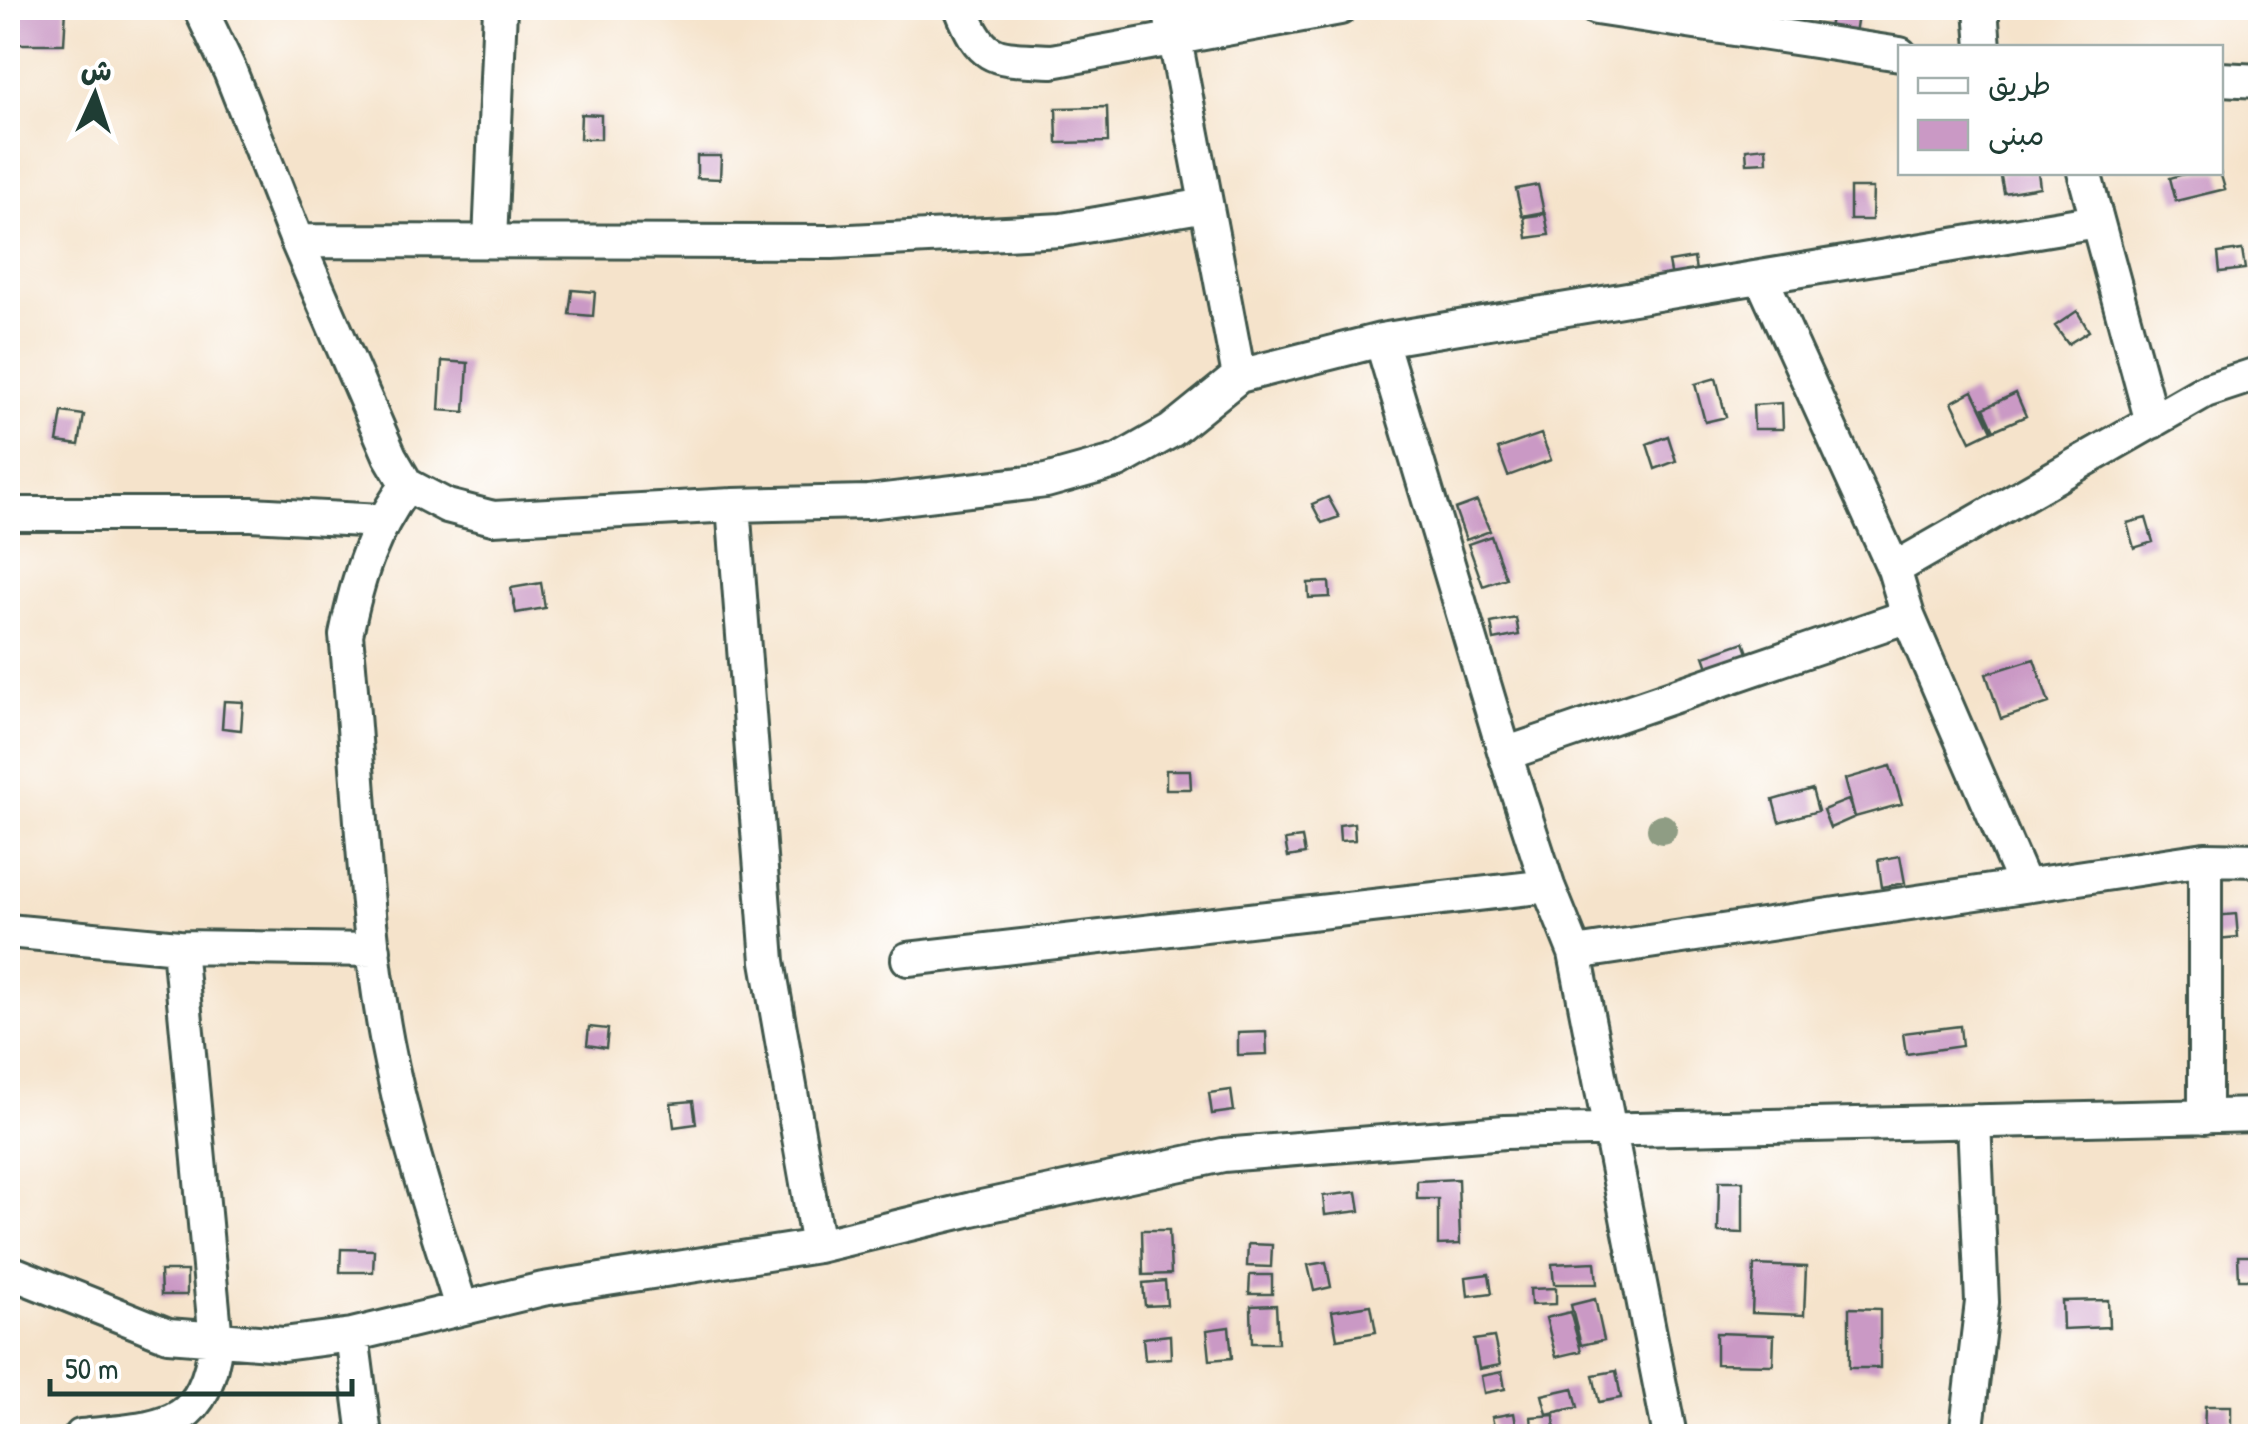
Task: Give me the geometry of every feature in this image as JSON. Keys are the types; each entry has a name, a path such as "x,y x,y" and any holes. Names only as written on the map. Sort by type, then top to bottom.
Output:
{"street":[{"path":"200,8 230,70 297,241 390,456 407,485 446,506 493,518 868,502 1046,481 1118,461 1171,431 1238,376 1381,340 2097,220"},
{"path":"490,242 500,8"},
{"path":"961,8 972,37 985,51 1004,59 1052,62 1171,24 1340,8"},
{"path":"1596,8 1898,54"},
{"path":"1981,8 1984,45"},
{"path":"1171,24 1238,376"},
{"path":"2223,79 2260,81"},
{"path":"2085,175 2152,422"},
{"path":"297,241 832,242 1062,230 1206,205"},
{"path":"1761,276 1894,569 1908,616 2024,884"},
{"path":"1381,340 1505,754 1548,886 1576,953 1670,1436"},
{"path":"1894,569 2205,392 2260,373"},
{"path":"407,485 381,521 355,588 346,635 374,950 388,1044 420,1178 461,1307"},
{"path":"733,505 768,961 818,1246"},
{"path":"8,514 250,514 381,521"},
{"path":"1505,754 1908,616"},
{"path":"2204,859 2205,1117"},
{"path":"1576,953 2204,859 2260,860"},
{"path":"908,959 1548,886"},
{"path":"8,931 179,947 374,950"},
{"path":"82,1436 166,1424 186,1414 199,1401 212,1372 216,1340 179,947"},
{"path":"8,1271 168,1334 283,1344 352,1335 543,1289 818,1246 1222,1155 1504,1132 2260,1114"},
{"path":"1966,1436 1982,1302 1974,1122"},
{"path":"352,1335 365,1436"}],"building":[{"path":"8,8 66,8 64,44 8,44"},
{"path":"1832,11 1858,15 1854,39 1828,35"},
{"path":"1107,107 1108,142 1057,143 1056,108"},
{"path":"581,114 601,115 601,139 580,139"},
{"path":"1766,147 1767,162 1747,163 1746,149"},
{"path":"697,156 721,156 720,179 697,178"},
{"path":"2001,175 2038,175 2040,187 2004,193"},
{"path":"2221,175 2225,189 2176,201 2170,178"},
{"path":"1538,185 1544,212 1522,216 1516,189"},
{"path":"1850,188 1873,188 1872,220 1850,220"},
{"path":"1545,214 1549,235 1527,238 1524,217"},
{"path":"2242,250 2245,269 2220,272 2218,253"},
{"path":"1694,258 1699,290 1675,294 1669,262"},
{"path":"572,290 595,292 593,316 569,314"},
{"path":"2077,311 2089,331 2068,344 2055,326"},
{"path":"442,361 468,363 465,412 439,410"},
{"path":"1716,378 1726,417 1705,422 1695,384"},
{"path":"1973,391 1992,431 1971,441 1952,402"},
{"path":"2016,393 2026,416 1994,430 1984,408"},
{"path":"1782,403 1783,429 1754,429 1753,405"},
{"path":"62,412 84,415 79,445 57,442"},
{"path":"1541,434 1551,460 1508,476 1498,449"},
{"path":"1668,436 1676,461 1655,469 1647,444"},
{"path":"1328,497 1339,517 1322,523 1312,504"},
{"path":"1477,501 1490,531 1466,540 1455,509"},
{"path":"2146,518 2153,542 2134,548 2127,523"},
{"path":"1491,536 1506,578 1483,586 1468,544"},
{"path":"1329,582 1330,597 1309,598 1308,583"},
{"path":"541,583 545,608 516,613 511,588"},
{"path":"1516,618 1519,635 1494,640 1491,623"},
{"path":"1744,642 1751,661 1711,676 1704,656"},
{"path":"2034,659 2049,703 2001,719 1986,674"},
{"path":"224,701 243,702 241,730 222,728"},
{"path":"1890,766 1902,804 1855,817 1845,779"},
{"path":"1166,770 1190,770 1191,789 1166,789"},
{"path":"1812,789 1818,811 1779,822 1773,800"},
{"path":"1848,800 1855,817 1830,828 1823,810"},
{"path":"1354,823 1355,840 1340,841 1339,825"},
{"path":"1302,838 1305,854 1288,857 1285,840"},
{"path":"1900,856 1905,883 1882,887 1878,860"},
{"path":"2236,914 2238,937 2205,940 2203,917"},
{"path":"1960,1026 1962,1046 1906,1054 1903,1033"},
{"path":"589,1027 608,1029 606,1048 587,1045"},
{"path":"1266,1032 1267,1054 1238,1055 1238,1033"},
{"path":"1231,1090 1234,1111 1212,1114 1209,1093"},
{"path":"693,1101 696,1124 674,1127 671,1103"},
{"path":"1458,1179 1460,1244 1438,1245 1438,1199 1417,1199 1417,1181"},
{"path":"1719,1181 1743,1181 1743,1233 1718,1232"},
{"path":"1357,1192 1360,1211 1325,1215 1323,1196"},
{"path":"1142,1230 1169,1230 1171,1274 1143,1275"},
{"path":"1248,1244 1272,1245 1271,1267 1247,1266"},
{"path":"341,1249 374,1250 373,1272 340,1272"},
{"path":"2238,1256 2260,1256 2260,1279 2239,1279"},
{"path":"1326,1262 1331,1287 1314,1291 1308,1265"},
{"path":"1595,1262 1597,1284 1554,1284 1552,1264"},
{"path":"1754,1265 1806,1267 1804,1315 1752,1313"},
{"path":"160,1271 187,1271 187,1295 161,1295"},
{"path":"1489,1274 1492,1293 1468,1296 1466,1277"},
{"path":"1250,1275 1272,1275 1272,1294 1249,1294"},
{"path":"1165,1281 1167,1305 1145,1306 1143,1283"},
{"path":"1556,1288 1556,1304 1531,1305 1530,1289"},
{"path":"1595,1299 1604,1340 1581,1345 1571,1305"},
{"path":"2108,1300 2109,1327 2063,1329 2062,1301"},
{"path":"1276,1305 1278,1343 1252,1343 1251,1306"},
{"path":"1371,1305 1376,1332 1337,1339 1332,1311"},
{"path":"1849,1308 1880,1309 1880,1368 1849,1368"},
{"path":"1570,1312 1581,1351 1556,1357 1546,1318"},
{"path":"1229,1327 1232,1358 1210,1360 1207,1330"},
{"path":"1716,1333 1774,1335 1773,1365 1716,1364"},
{"path":"1170,1335 1171,1358 1145,1360 1143,1338"},
{"path":"1494,1337 1500,1365 1479,1369 1474,1340"},
{"path":"1616,1371 1621,1398 1599,1402 1593,1375"},
{"path":"1502,1372 1505,1389 1484,1393 1481,1376"},
{"path":"1573,1388 1578,1407 1547,1414 1542,1395"},
{"path":"2205,1406 2231,1406 2231,1436 2204,1436"},
{"path":"1514,1413 1518,1436 1496,1436 1492,1417"},
{"path":"1554,1415 1555,1436 1533,1436 1531,1417"}]}
